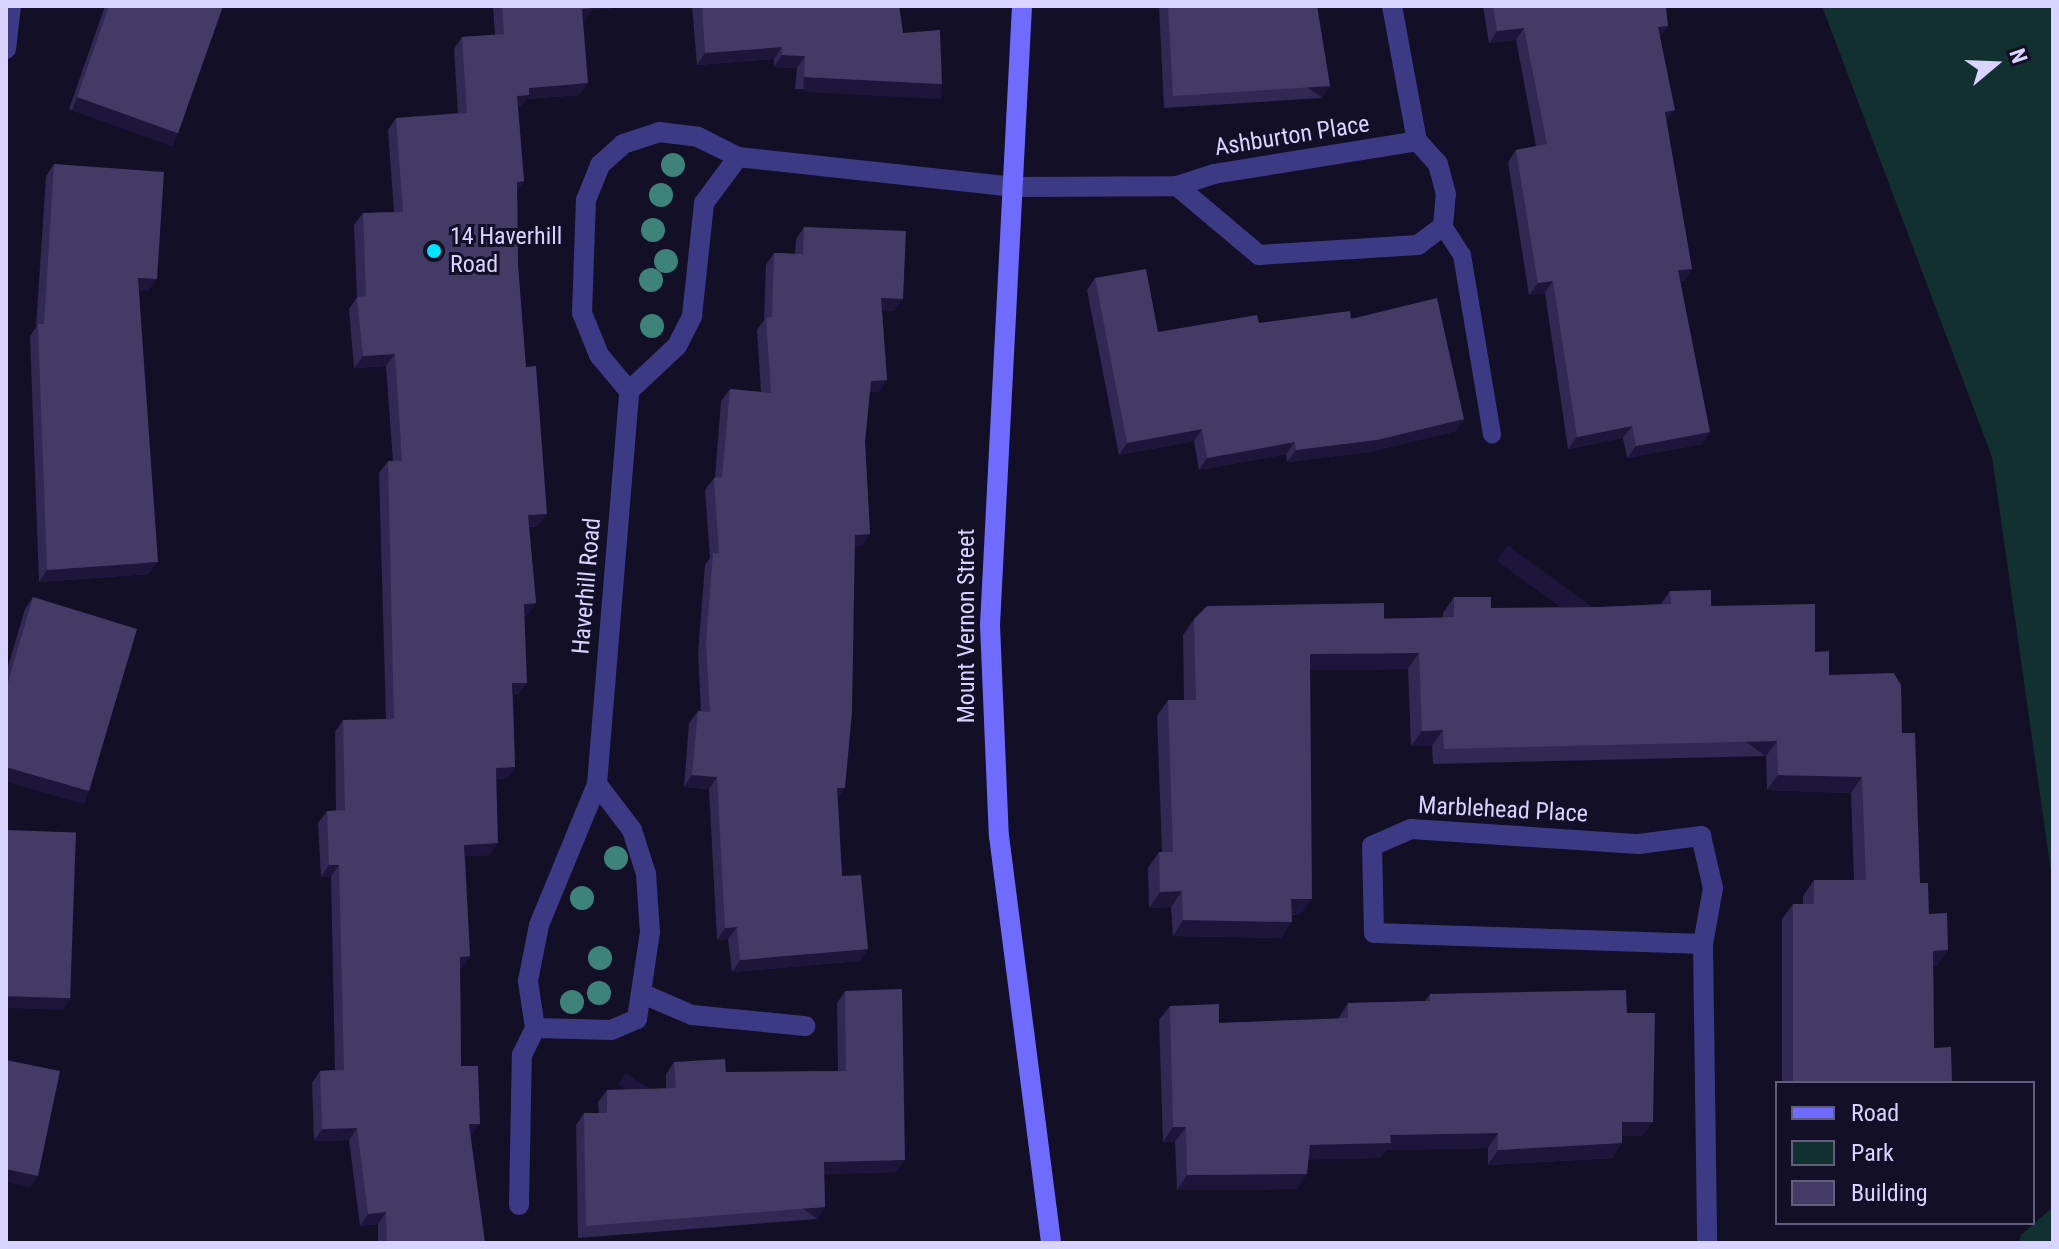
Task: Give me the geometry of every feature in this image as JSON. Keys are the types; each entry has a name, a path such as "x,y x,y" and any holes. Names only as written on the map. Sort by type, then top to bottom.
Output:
{"street":[{"path":"6,49 11,6"},
{"name":"Mount Vernon Street","path":"1022,6 993,467 993,731 1001,852 1051,1243"},
{"path":"1177,186 1259,255 1418,245 1443,226 1446,194 1438,164 1417,141 1392,6"},
{"path":"738,157 704,203 692,316 677,346 629,391 599,355 582,313 586,200 600,165 623,144 659,132 698,137 738,157 1012,187"},
{"name":"Ashburton Place","path":"1012,187 1177,186 1417,141"},
{"name":"Haverhill Road","path":"535,1028 528,981 539,925 597,784 629,391"},
{"path":"519,1205 522,1055 535,1028 611,1030 637,1019 643,994 646,874 632,830 597,784"},
{"name":"Marblehead Place","path":"1703,944 1374,933 1372,846 1411,829 1639,844 1701,836 1713,888 1703,944 1707,1243"},
{"path":"643,994 692,1015 805,1026"}],"lane":[{"path":"1443,226 1462,255 1492,435"}],"green space":[{"path":"1822,6 2053,6 2053,886 1992,457"},
{"path":"2053,1207 2053,1243 2019,1243 2021,1235"}],"building":[{"path":"109,6 223,6 178,133 77,97"},
{"path":"502,6 593,8 582,9 588,83 529,88 529,95 517,96 524,181 517,182 518,266 526,367 536,366 547,514 528,515 536,603 524,604 527,683 512,683 515,767 496,768 498,843 464,845 470,956 460,957 461,1066 478,1066 480,1124 469,1124 485,1243 387,1243 386,1212 368,1214 357,1128 322,1129 320,1071 344,1070 339,865 329,865 327,811 345,810 343,720 394,719 388,461 402,461 395,354 363,356 357,297 366,296 363,213 403,212 396,118 467,113 462,37 504,34"},
{"path":"702,6 899,6 903,33 940,30 942,84 804,77 805,56 782,55 782,47 705,53"},
{"path":"1168,6 1317,6 1330,86 1173,96"},
{"path":"1493,6 1666,6 1668,26 1658,27 1675,110 1665,112 1692,269 1678,270 1710,432 1636,446 1632,426 1577,437 1553,281 1538,283 1516,150 1547,144 1524,28 1497,31"},
{"path":"54,164 164,172 157,279 138,278 158,562 47,570 38,324 44,324"},
{"path":"804,227 906,231 903,299 881,298 887,380 871,381 865,442 870,534 855,535 852,712 845,788 837,788 842,876 861,875 868,949 740,960 737,927 725,928 717,777 692,775 698,711 710,712 706,642 713,553 719,554 714,478 722,477 730,389 771,393 766,318 772,317 774,253 803,254"},
{"path":"1146,269 1158,332 1257,315 1259,323 1350,311 1351,319 1437,298 1464,419 1377,440 1296,450 1295,442 1207,458 1202,429 1127,443 1095,278"},
{"path":"1711,590 1711,606 1815,604 1815,652 1829,651 1829,675 1894,673 1901,685 1902,733 1915,733 1920,883 1928,883 1929,914 1947,913 1948,950 1933,951 1934,1048 1951,1047 1952,1081 1793,1081 1793,904 1814,904 1814,880 1866,880 1862,777 1778,775 1777,741 1444,749 1443,730 1422,731 1419,653 1310,654 1312,899 1291,899 1292,922 1183,920 1182,891 1160,892 1159,852 1173,852 1168,700 1196,700 1194,619 1207,606 1384,603 1384,619 1454,617 1454,597 1491,597 1491,608 1601,607 1671,604 1670,591"},
{"path":"33,597 137,629 89,791 6,767 6,689"},
{"path":"6,830 76,832 70,998 6,996"},
{"path":"902,989 905,1160 824,1162 825,1207 586,1226 584,1113 607,1113 607,1090 676,1088 674,1062 725,1059 726,1072 846,1071 845,991"},
{"path":"1626,990 1627,1013 1655,1013 1653,1122 1622,1122 1622,1143 1498,1150 1498,1133 1390,1135 1391,1143 1310,1145 1307,1174 1187,1175 1186,1127 1173,1127 1170,1006 1219,1004 1219,1023 1348,1018 1348,1003 1430,1001 1430,994"},
{"path":"6,1060 60,1071 38,1176 6,1169"}],"place":[{"name":"14 Haverhill Road","path":"434,251"}]}
